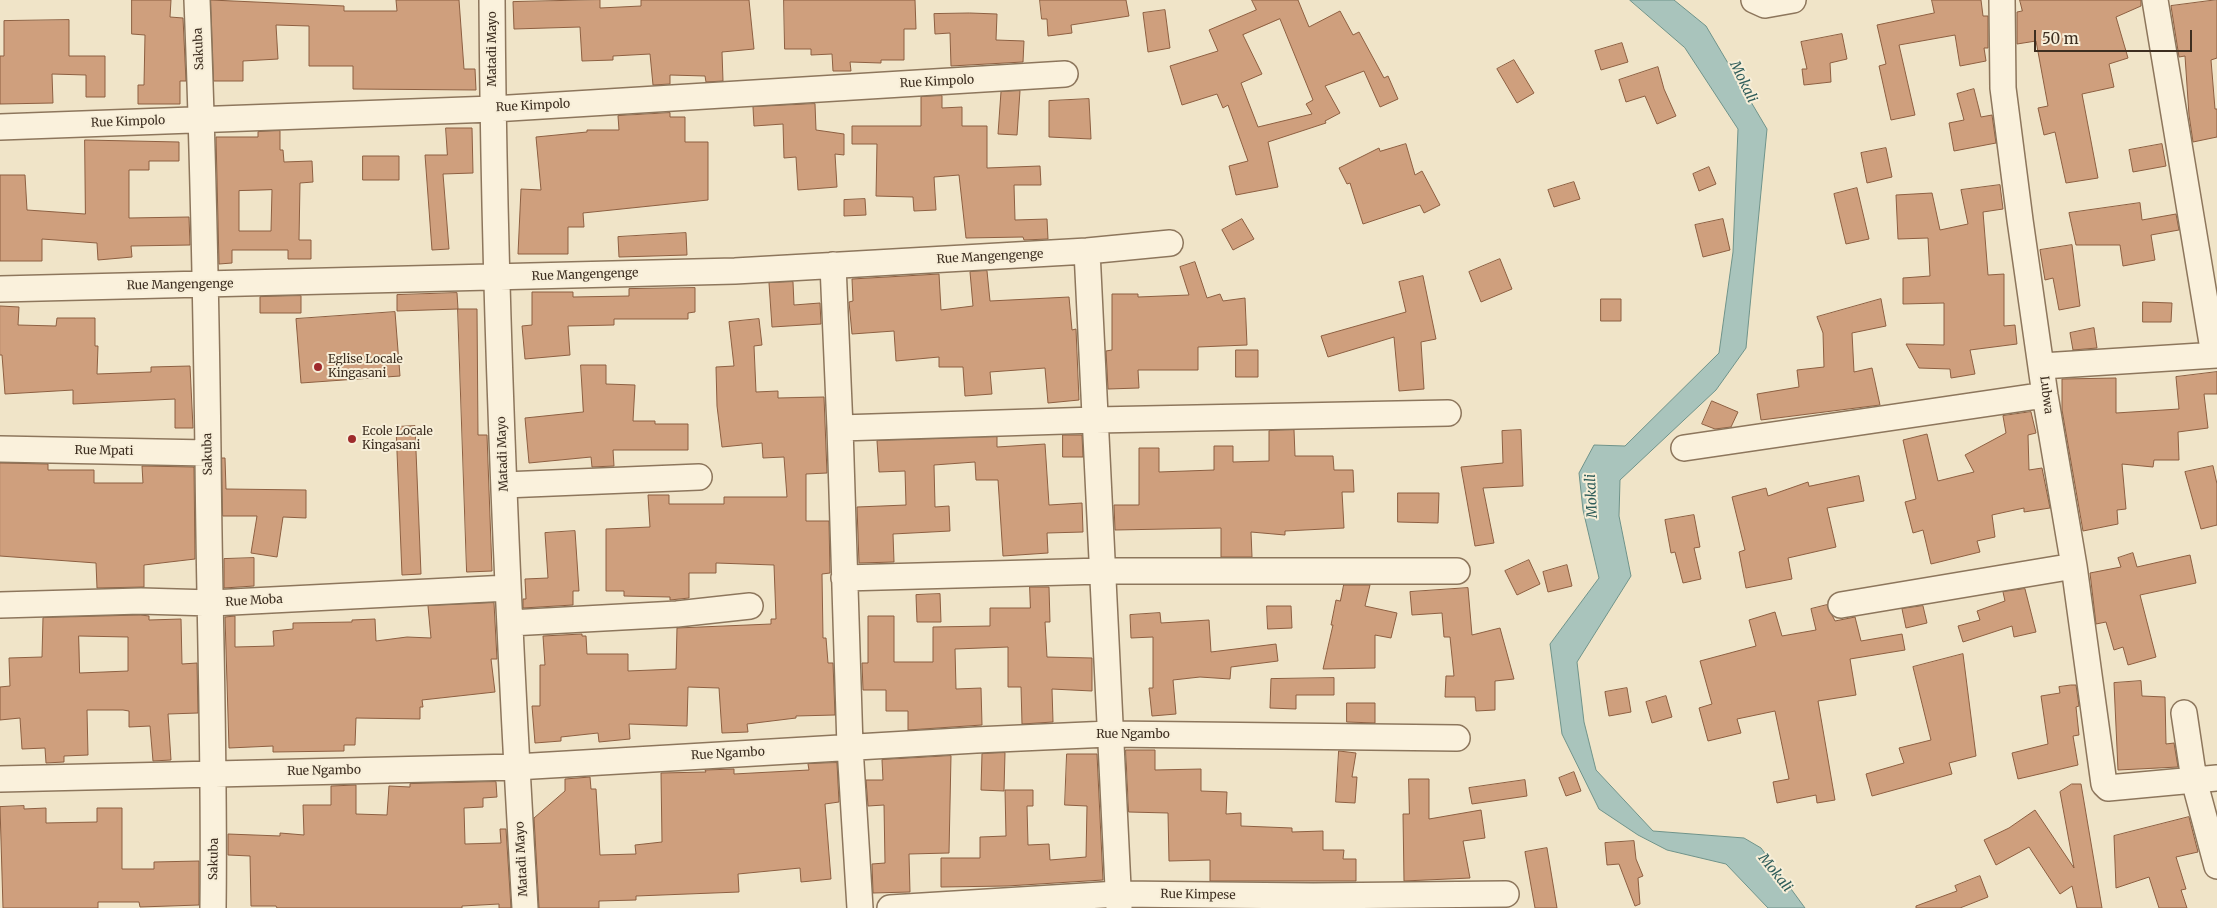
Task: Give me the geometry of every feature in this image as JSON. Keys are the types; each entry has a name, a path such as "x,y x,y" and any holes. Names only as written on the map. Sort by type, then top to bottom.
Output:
{"street":[{"name":"Sakuba","path":"197,0 207,285 208,453 215,774 213,908"},
{"name":"Matadi Mayo","path":"492,0 497,278 504,485 516,767 525,908"},
{"path":"1754,0 1765,5 1793,0"},
{"name":"Lubwa","path":"2002,0 2003,88 2020,220 2045,395 2074,566 2104,784 2108,788 2206,779"},
{"path":"2042,366 2216,355 2155,0"},
{"name":"Rue Kimpolo","path":"0,127 202,118 493,109 1065,74"},
{"name":"Rue Mangengenge","path":"0,289 735,271 1087,251 1170,243"},
{"path":"1087,251 1118,901"},
{"path":"834,265 850,747 860,908"},
{"path":"1684,448 2045,395"},
{"path":"840,428 1096,420 1448,413"},
{"name":"Rue Mpati","path":"0,450 208,453"},
{"path":"504,485 699,477"},
{"path":"1841,605 2074,566"},
{"path":"844,578 1103,570 1457,571"},
{"name":"Rue Moba","path":"0,605 141,602 212,603 508,588"},
{"path":"510,623 677,614 750,606"},
{"path":"2184,713 2206,779 2217,866"},
{"name":"Rue Ngambo","path":"0,779 516,767 1109,734 1457,738"},
{"name":"Rue Kimpese","path":"890,908 1313,896 1506,894"}],"water":[{"name":"Mokali","path":"1630,0 1674,0 1706,26 1767,129 1746,348 1716,390 1620,480 1619,516 1631,576 1577,662 1584,722 1596,770 1653,831 1744,838 1761,848 1805,908 1768,908 1726,864 1667,850 1638,835 1599,809 1562,734 1550,644 1599,578 1583,510 1579,473 1594,445 1625,446 1719,353 1733,252 1738,129 1685,48"}],"building":[{"path":"132,0 171,0 170,17 183,18 186,81 180,81 180,104 138,104 138,85 144,85 145,35 132,34"},
{"path":"211,0 344,6 344,11 397,11 396,0 459,0 464,69 475,69 476,90 353,89 353,66 309,66 309,26 276,25 278,59 243,61 243,81 214,81"},
{"path":"600,0 600,8 641,6 641,0 749,0 754,49 722,52 723,81 706,82 705,76 670,75 670,84 653,85 650,54 613,56 613,60 582,61 580,27 514,29 513,2"},
{"path":"784,0 915,0 916,29 904,29 904,60 881,60 881,63 850,62 851,71 833,71 832,54 811,55 811,49 785,49"},
{"path":"1040,0 1126,0 1129,16 1071,25 1072,33 1048,36 1047,19 1042,19"},
{"path":"1252,0 1298,0 1309,27 1340,11 1353,35 1359,32 1384,78 1388,76 1398,99 1380,107 1364,71 1325,86 1340,113 1325,121 1326,123 1268,142 1278,187 1236,195 1229,166 1248,161 1228,105 1223,108 1217,94 1182,105 1170,66 1218,51 1209,30 1256,10","holes":["1280,19 1313,100 1306,104 1312,114 1258,127 1241,83 1262,74 1243,35"]},
{"path":"1932,0 1981,0 1983,16 1988,16 1988,48 1984,48 1986,61 1960,66 1955,35 1899,45 1915,115 1891,120 1879,66 1886,64 1877,25 1934,13"},
{"path":"2020,0 2141,0 2141,6 2116,17 2128,58 2109,64 2114,87 2082,94 2098,178 2066,183 2055,132 2044,135 2038,108 2048,106 2036,41 2017,44 2017,12 2022,11"},
{"path":"2217,0 2217,58 2211,60 2215,109 2217,109 2217,137 2193,142 2185,56 2179,57 2171,6"},
{"path":"1165,10 1170,48 1148,52 1143,13"},
{"path":"934,14 997,14 996,40 1024,41 1023,62 951,66 950,33 935,34"},
{"path":"69,20 69,56 105,56 105,97 86,97 86,75 52,74 53,103 0,104 0,56 4,56 4,21"},
{"path":"1842,34 1847,59 1830,63 1831,82 1804,85 1802,69 1807,69 1801,42"},
{"path":"1622,43 1628,62 1601,70 1595,51"},
{"path":"1514,60 1534,93 1517,103 1497,69"},
{"path":"1658,67 1664,89 1676,116 1657,124 1645,96 1626,102 1619,80"},
{"path":"1974,89 1981,117 1992,115 1996,143 1954,151 1949,123 1964,120 1957,94"},
{"path":"1020,91 1017,135 998,134 1001,92"},
{"path":"942,96 942,108 962,107 962,126 987,126 987,168 1040,166 1041,185 1014,185 1015,220 1047,219 1048,239 1024,240 1023,237 966,238 959,175 934,177 936,210 914,211 913,197 876,196 877,144 852,144 852,126 921,126 921,97"},
{"path":"1089,99 1091,139 1049,137 1049,101"},
{"path":"815,104 816,130 844,134 844,155 835,154 837,187 798,190 796,157 784,158 783,124 754,126 753,107"},
{"path":"670,113 670,117 685,117 685,142 708,142 708,200 583,213 584,227 568,227 568,254 518,254 521,189 541,190 536,137 587,132 587,130 619,130 618,116"},
{"path":"446,128 472,128 473,173 443,174 449,249 432,250 425,155 447,155"},
{"path":"280,131 280,150 283,150 284,162 312,161 313,182 300,183 299,240 311,240 311,259 288,259 288,250 232,250 232,263 219,264 216,137 258,137 258,132","holes":["272,190 271,231 239,231 239,191"]},
{"path":"85,140 179,142 179,161 149,161 149,170 129,170 129,218 189,217 190,245 131,246 132,257 98,260 97,243 42,239 42,261 0,261 0,175 25,175 27,210 85,214"},
{"path":"1406,144 1415,175 1422,171 1440,205 1424,213 1420,205 1363,224 1350,183 1347,184 1339,168 1379,148 1380,151"},
{"path":"2162,144 2166,166 2133,172 2129,150"},
{"path":"1886,148 1892,177 1867,183 1861,153"},
{"path":"363,156 399,156 399,180 363,180"},
{"path":"1709,167 1716,184 1699,191 1693,174"},
{"path":"1574,182 1580,199 1554,207 1548,190"},
{"path":"2000,185 2003,209 1983,212 1988,275 2004,274 2004,326 2015,325 2017,344 1970,350 1975,374 1951,378 1950,369 1919,368 1906,344 1944,345 1944,303 1903,304 1903,278 1930,276 1928,238 1898,239 1896,195 1932,193 1940,230 1968,224 1961,190"},
{"path":"1857,188 1869,239 1846,244 1834,194"},
{"path":"865,199 866,215 844,216 844,200"},
{"path":"2140,203 2142,220 2176,214 2179,230 2151,235 2155,260 2123,266 2120,245 2076,245 2069,213"},
{"path":"1242,219 1254,239 1233,250 1222,230"},
{"path":"1723,219 1730,250 1703,257 1695,225"},
{"path":"686,233 687,255 619,257 618,237"},
{"path":"2072,245 2080,306 2059,310 2053,278 2045,280 2040,250"},
{"path":"1500,259 1512,289 1481,302 1469,272"},
{"path":"1195,262 1207,298 1220,294 1223,301 1245,298 1247,345 1198,347 1198,370 1138,370 1139,388 1108,389 1106,351 1112,350 1112,294 1138,294 1138,297 1189,295 1180,267"},
{"path":"987,271 990,301 1069,297 1072,330 1076,329 1079,400 1048,403 1045,368 990,372 992,394 965,396 963,367 939,367 939,357 896,361 894,331 852,334 849,302 853,301 852,279 939,274 941,310 973,306 970,272"},
{"path":"1423,276 1436,339 1421,342 1424,389 1399,391 1394,337 1328,357 1321,336 1406,312 1399,282"},
{"path":"793,282 794,305 820,303 821,324 772,327 769,283"},
{"path":"695,288 695,312 688,313 688,319 614,319 614,325 568,326 570,355 525,359 522,326 532,325 532,292 573,292 573,297 629,296 629,289"},
{"path":"457,293 458,309 397,311 397,295"},
{"path":"301,296 301,313 260,313 260,297"},
{"path":"1601,299 1621,299 1621,321 1601,321"},
{"path":"1881,299 1886,326 1852,333 1854,372 1872,368 1880,405 1761,420 1757,394 1799,387 1797,370 1824,367 1823,333 1817,317"},
{"path":"2143,302 2172,303 2171,322 2143,322"},
{"path":"0,306 19,307 18,325 56,326 57,318 95,318 95,346 98,346 97,374 151,372 151,367 190,366 193,428 175,428 175,399 73,404 73,390 5,394 2,355 0,355"},
{"path":"458,309 477,309 478,435 487,435 492,571 467,572"},
{"path":"395,312 400,376 301,383 296,319"},
{"path":"759,319 762,345 754,346 756,392 778,391 778,398 824,397 827,473 806,474 806,521 829,521 830,573 822,574 823,638 826,638 828,663 833,663 835,715 796,716 796,718 747,724 748,732 722,733 719,688 688,687 687,726 629,724 630,739 599,742 598,733 561,737 561,741 535,743 532,706 540,706 540,665 545,665 543,636 582,634 582,636 586,636 587,654 628,654 628,671 676,669 677,628 771,624 771,619 776,619 774,565 716,563 716,573 689,573 689,598 670,600 670,597 624,596 624,591 606,591 606,529 650,527 648,495 669,495 669,504 724,504 724,497 787,497 784,457 763,458 762,443 722,447 717,406 716,367 734,366 729,322"},
{"path":"2094,328 2097,348 2073,350 2070,333"},
{"path":"1236,350 1258,350 1258,377 1236,377"},
{"path":"581,365 606,365 606,384 635,385 633,421 655,421 655,424 688,424 688,450 613,450 614,466 592,467 591,457 529,463 525,418 583,412"},
{"path":"2217,372 2217,394 2204,394 2208,428 2178,432 2179,460 2154,460 2153,467 2122,464 2126,509 2117,510 2118,524 2083,531 2062,410 2062,379 2116,378 2116,413 2179,409 2176,377"},
{"path":"1712,401 1738,412 1731,427 1715,429 1702,424"},
{"path":"2031,412 2036,433 2028,435 2029,470 2042,468 2050,508 2024,512 2024,508 1992,515 1995,537 1977,541 1980,552 1931,564 1923,530 1913,533 1905,502 1916,499 1903,440 1927,434 1938,481 1974,472 1965,455 2006,433 2003,416"},
{"path":"415,426 421,574 402,575 396,427"},
{"path":"1294,430 1295,456 1333,456 1334,470 1353,470 1354,492 1342,492 1344,528 1285,531 1285,535 1251,532 1252,557 1221,557 1221,528 1115,530 1114,505 1139,505 1139,448 1159,448 1159,472 1214,470 1214,446 1233,446 1233,462 1269,461 1269,431"},
{"path":"1521,430 1523,486 1483,488 1494,543 1475,546 1461,467 1503,463 1502,431"},
{"path":"1063,435 1082,435 1083,457 1063,457"},
{"path":"997,437 997,447 1045,444 1049,505 1082,503 1083,532 1047,533 1048,553 1003,556 998,480 976,480 975,462 934,465 935,507 949,506 950,531 893,534 894,562 859,563 857,507 906,505 905,471 879,472 877,441"},
{"path":"222,458 225,458 226,489 306,490 306,518 283,517 277,557 251,553 257,516 223,516"},
{"path":"0,463 48,464 48,470 94,470 94,483 143,483 142,466 194,467 195,559 144,565 144,587 97,588 96,563 0,556"},
{"path":"2213,466 2217,484 2217,525 2201,529 2185,472"},
{"path":"1859,476 1864,501 1827,508 1836,547 1788,558 1792,579 1746,588 1739,552 1745,550 1732,497 1766,488 1768,496 1808,482 1809,486"},
{"path":"1398,493 1439,493 1438,523 1398,522"},
{"path":"1694,515 1700,547 1694,548 1701,579 1683,583 1675,552 1671,553 1665,520"},
{"path":"575,531 579,591 573,591 573,605 523,608 523,599 526,599 525,579 548,578 545,533"},
{"path":"2133,553 2137,567 2190,555 2196,583 2140,595 2156,657 2128,665 2123,647 2114,650 2106,622 2096,624 2090,573 2121,567 2118,558"},
{"path":"254,558 254,586 224,588 224,559"},
{"path":"1529,560 1540,584 1517,595 1505,571"},
{"path":"1567,565 1572,586 1548,592 1543,572"},
{"path":"1344,585 1370,585 1365,606 1397,613 1391,638 1375,635 1375,668 1323,669 1333,625 1331,625 1336,600 1340,601"},
{"path":"1030,587 1049,587 1050,622 1045,622 1047,657 1092,658 1092,691 1052,689 1053,722 1022,724 1021,687 1008,687 1008,647 955,649 956,689 981,688 982,725 908,730 908,711 886,711 886,690 863,690 862,663 868,663 868,616 894,616 894,662 933,662 933,627 990,626 990,608 1030,608"},
{"path":"1468,588 1472,635 1500,628 1514,679 1495,681 1495,710 1476,711 1475,697 1445,697 1446,676 1454,676 1450,637 1444,637 1442,613 1412,615 1410,592"},
{"path":"2025,589 2036,632 2014,637 2012,626 1963,642 1958,626 1980,620 1977,611 2005,601 2003,592"},
{"path":"940,594 941,622 917,622 916,595"},
{"path":"494,603 497,659 491,659 495,692 422,700 423,707 420,707 420,719 356,718 355,745 344,745 344,751 273,752 273,746 229,748 225,617 235,616 235,647 274,646 273,631 293,629 293,623 352,622 352,620 375,619 376,641 407,637 431,638 428,606"},
{"path":"1827,605 1835,621 1855,617 1861,641 1902,634 1905,650 1850,659 1856,695 1818,701 1835,800 1817,803 1816,795 1777,803 1773,782 1789,779 1775,711 1737,719 1741,733 1708,741 1699,708 1712,704 1700,661 1756,646 1749,620 1775,612 1782,636 1816,630 1811,609"},
{"path":"1267,606 1291,606 1292,628 1268,629"},
{"path":"1923,606 1927,623 1906,628 1902,609"},
{"path":"1160,613 1161,623 1209,620 1211,652 1276,644 1278,661 1231,667 1230,679 1200,677 1173,680 1176,714 1152,716 1149,688 1153,688 1153,637 1131,638 1130,615"},
{"path":"141,615 149,616 149,620 181,619 182,664 197,663 198,713 168,714 171,760 153,761 150,726 129,727 129,711 123,710 87,710 88,755 64,756 64,762 46,763 45,748 22,749 20,718 0,720 0,687 10,686 9,658 42,657 43,618","holes":["79,636 128,637 128,671 80,673"]},
{"path":"1963,654 1976,756 1949,763 1952,774 1872,796 1866,774 1904,763 1899,748 1931,740 1913,667"},
{"path":"1334,678 1334,695 1296,695 1296,709 1270,708 1271,679"},
{"path":"2141,681 2142,696 2165,697 2166,744 2174,743 2178,767 2118,770 2114,683"},
{"path":"2076,685 2079,706 2076,707 2079,735 2073,736 2078,765 2018,779 2012,753 2048,744 2041,696 2060,693 2059,687"},
{"path":"1627,688 1631,712 1609,716 1605,692"},
{"path":"1666,696 1672,717 1652,723 1646,702"},
{"path":"1347,703 1375,703 1375,723 1347,722"},
{"path":"1126,750 1155,750 1155,770 1201,769 1201,791 1227,792 1226,814 1241,813 1241,826 1292,828 1292,832 1323,831 1323,850 1344,850 1343,859 1356,859 1356,881 1210,881 1210,860 1169,861 1168,813 1129,812"},
{"path":"1339,751 1356,753 1352,777 1357,777 1355,803 1336,802"},
{"path":"1005,753 1004,791 981,790 982,754"},
{"path":"1067,754 1097,754 1103,880 1007,886 941,887 941,858 980,858 980,837 1006,836 1005,790 1033,790 1033,806 1027,806 1028,845 1049,844 1050,860 1086,857 1087,806 1065,805"},
{"path":"951,756 949,853 909,854 910,892 873,893 872,864 885,863 884,805 868,806 866,780 883,780 882,760"},
{"path":"837,763 839,802 825,804 831,879 801,882 800,868 738,874 739,892 636,896 636,900 599,901 599,908 539,908 534,818 565,791 565,779 590,777 591,789 596,789 600,855 636,854 635,845 662,842 661,773 734,769 734,774 809,770 808,764"},
{"path":"1574,772 1581,791 1566,796 1559,778"},
{"path":"1409,779 1429,779 1429,819 1481,810 1485,838 1463,841 1470,878 1404,881 1403,814 1409,814"},
{"path":"1525,780 1527,796 1472,804 1469,788"},
{"path":"496,782 497,797 483,798 483,807 464,808 465,844 501,843 500,829 506,829 511,908 499,908 499,904 462,906 462,908 277,908 276,906 251,906 250,856 228,855 228,834 280,836 280,833 304,835 303,805 331,805 331,786 356,785 356,814 387,815 389,786 410,787 410,784"},
{"path":"2072,784 2081,784 2102,908 2077,908 2072,886 2060,894 2029,847 1996,865 1984,840 2009,828 2035,810 2074,868 2060,792"},
{"path":"24,806 24,809 46,808 46,823 97,822 97,808 122,808 122,869 154,869 154,862 199,861 199,905 140,907 139,902 98,902 98,908 3,908 0,807"},
{"path":"2189,817 2198,852 2176,857 2186,889 2181,890 2187,908 2159,908 2149,877 2116,888 2114,836"},
{"path":"1634,841 1636,859 1643,876 1638,878 1640,904 1635,906 1619,864 1607,865 1605,843"},
{"path":"1547,848 1557,908 1535,908 1525,852"},
{"path":"1980,876 1988,897 1960,908 1916,908 1916,906 1957,891 1955,886"}],"place":[{"name":"Eglise Locale Kingasani","path":"318,367"},
{"name":"Ecole Locale Kingasani","path":"352,439"}]}
